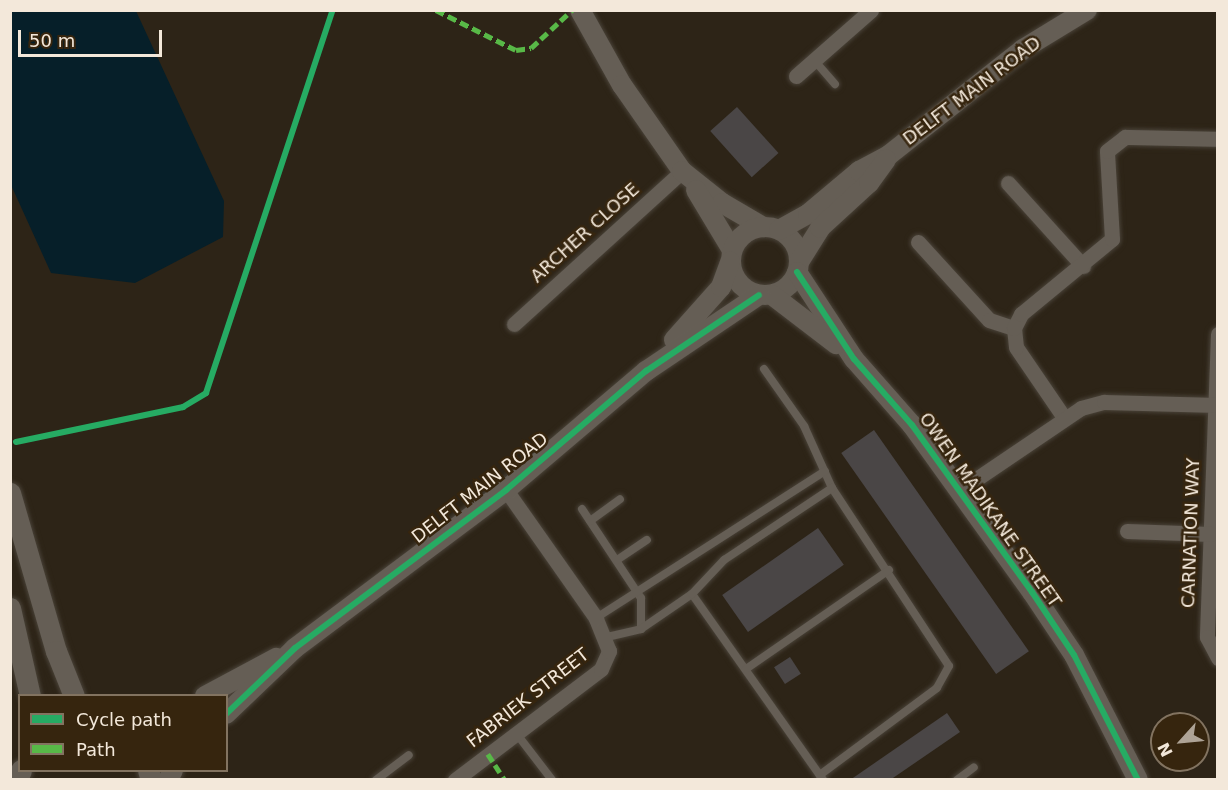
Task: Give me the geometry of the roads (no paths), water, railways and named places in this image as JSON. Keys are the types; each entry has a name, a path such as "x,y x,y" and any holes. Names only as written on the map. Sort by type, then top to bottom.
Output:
{"main road":[{"path":"10,493 56,651 74,694"},
{"path":"10,608 30,694"}],"street":[{"path":"580,10 622,85 686,175 731,256 739,284 766,295 792,282 798,267 794,243 686,175"},
{"path":"796,76 871,10"},
{"name":"DELFT MAIN ROAD","path":"771,228 808,214 859,171 889,155 1023,49 1088,10"},
{"path":"1063,416 1016,347 1014,328 1021,314 1109,245 1114,232 1104,166 1111,145 1132,136 1218,139"},
{"name":"DELFT MAIN ROAD","path":"798,267 820,228 869,183 889,155"},
{"name":"ARCHER CLOSE","path":"514,324 686,175"},
{"path":"1008,183 1083,266"},
{"path":"731,256 744,233 771,228"},
{"path":"918,242 988,320 1014,328"},
{"name":"DELFT MAIN ROAD","path":"228,712 295,648 506,490 646,371 721,287 731,256"},
{"name":"OWEN MADIKANE STREET","path":"798,267 854,359 912,425 960,490 1074,655 1138,780"},
{"name":"DELFT MAIN ROAD","path":"646,371 766,295"},
{"name":"OWEN MADIKANE STREET","path":"766,295 854,359"},
{"name":"CARNATION WAY","path":"1218,334 1207,637 1218,658"},
{"path":"960,490 1063,416 1104,402 1216,405"},
{"name":"FABRIEK STREET","path":"455,780 601,669 609,651 607,637 596,618 506,490"},
{"path":"1127,531 1211,534"},
{"name":"DELFT MAIN ROAD","path":"209,694 295,648"}],"lane":[{"path":"814,60 835,84"},
{"path":"692,594 821,777 937,688 948,673 948,657 832,488 804,426 764,369"},
{"path":"596,618 639,593 825,471"},
{"path":"607,637 641,629 692,594 724,560 832,488"},
{"path":"590,521 620,499"},
{"path":"582,509 639,593 644,610 641,629"},
{"path":"617,560 647,540"},
{"path":"746,669 889,570"},
{"path":"516,733 552,780"},
{"path":"376,780 409,754"},
{"path":"957,780 974,767"}],"water":[{"path":"10,11 136,11 224,201 223,237 135,283 51,273 11,185"}]}
